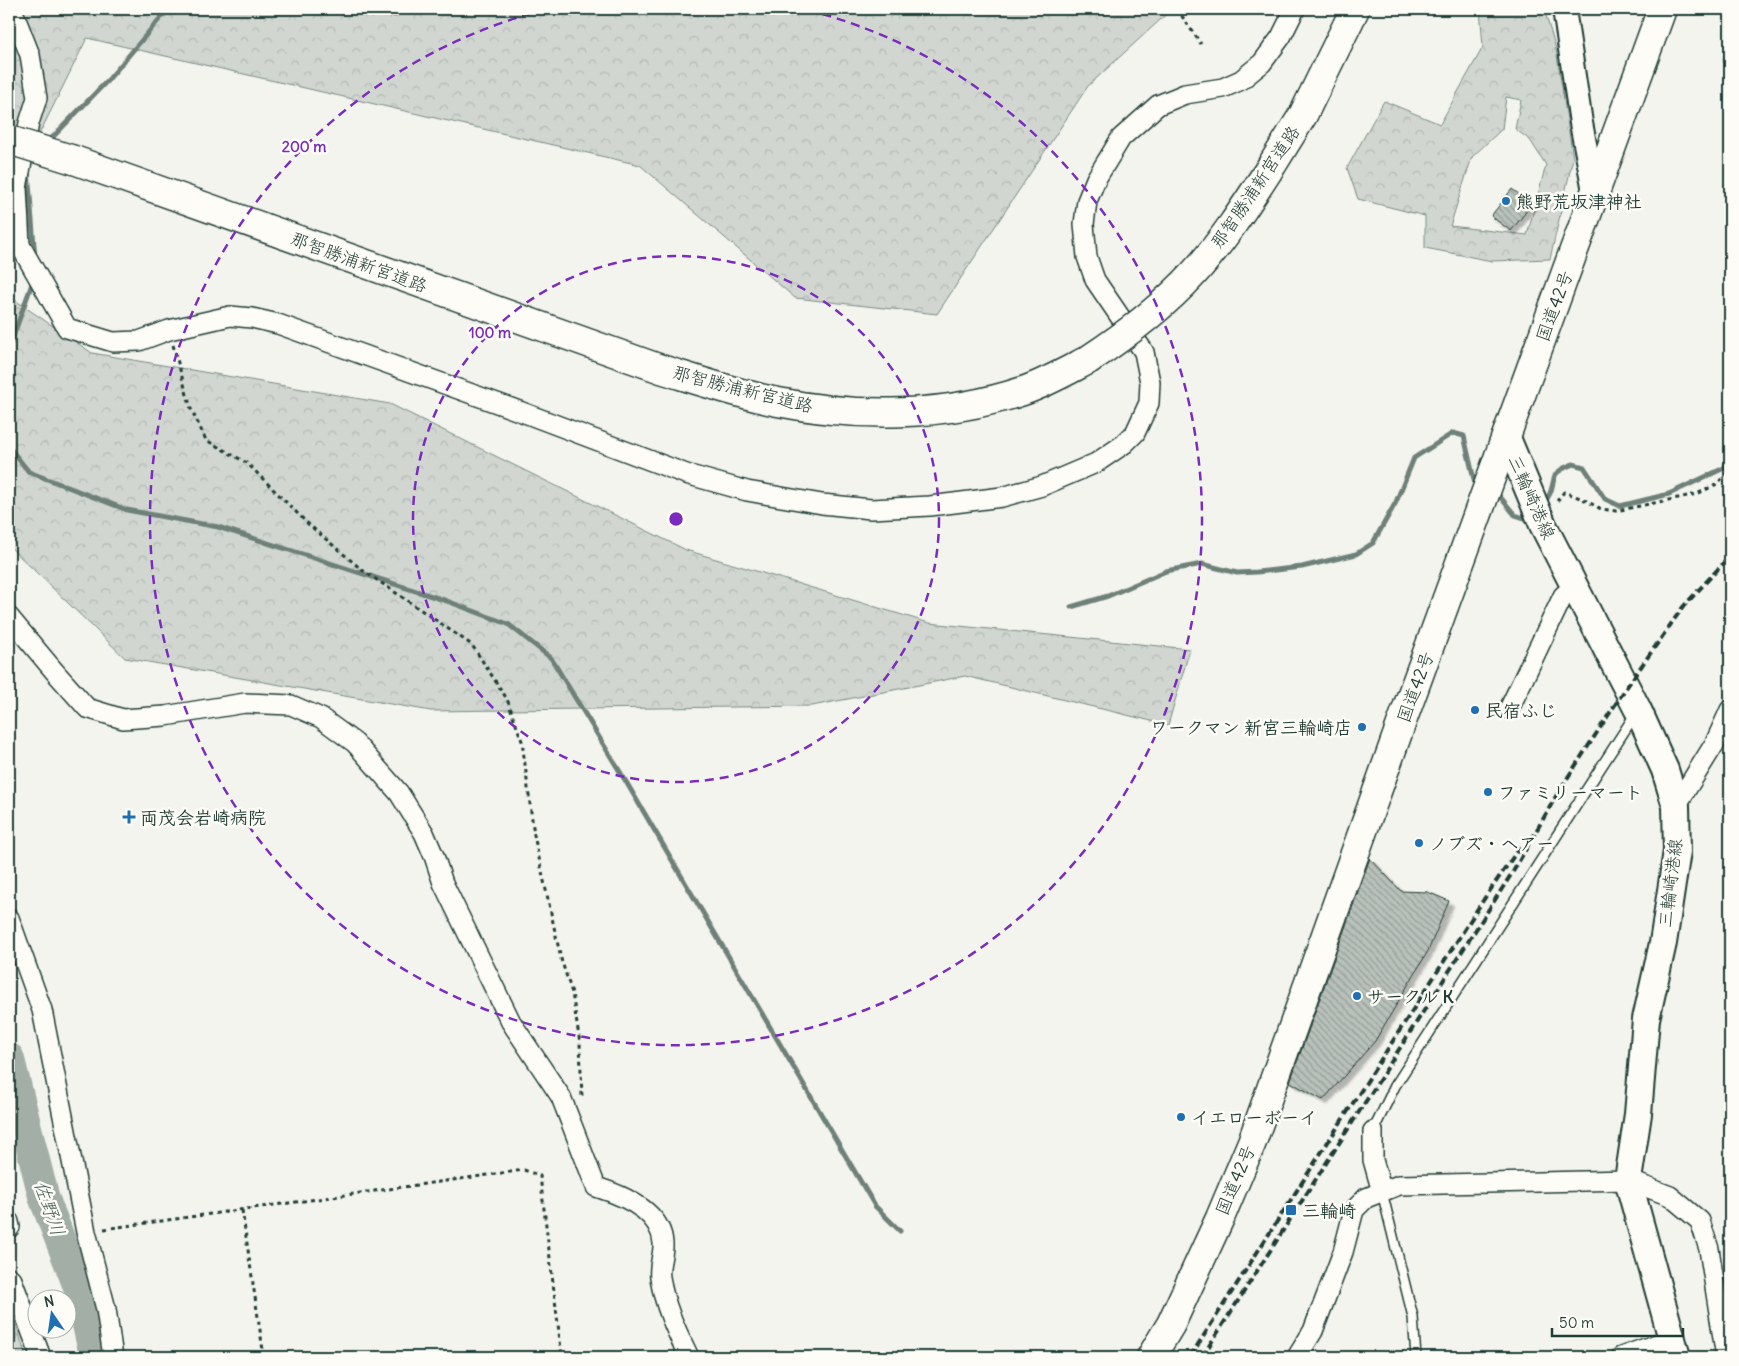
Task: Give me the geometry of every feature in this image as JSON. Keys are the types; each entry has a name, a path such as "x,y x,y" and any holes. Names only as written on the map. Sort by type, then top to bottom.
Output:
{"highway":[{"name":"那智勝浦新宮道路","path":"9,140 74,160 661,370 728,390 779,402 824,409 908,412 947,408 1023,391 1058,376 1088,360 1123,337 1152,314 1194,273 1237,221 1303,115 1355,9"},
{"name":"国道42号","path":"1151,1357 1171,1324 1220,1218 1252,1142 1400,727 1662,9"}],"main road":[{"name":"三輪崎港線","path":"1506,438 1526,488 1550,516 1574,586 1638,710 1665,770 1676,806 1677,851 1663,943 1646,1019 1638,1114 1628,1180 1675,1348"}],"street":[{"path":"12,9 30,55 37,98 29,123 17,188 20,245 66,328 113,342 139,341 169,330 230,316 252,318 278,324 522,412 686,474 747,491 822,504 871,509 930,506 1002,497 1042,486 1096,463 1124,444 1135,433 1149,403 1150,382 1144,352 1096,280 1087,257 1084,224 1087,201 1096,179 1120,138 1158,104 1185,94 1223,88 1241,80 1262,63 1281,37 1295,9"},
{"path":"1564,9 1581,123 1595,196"},
{"path":"1509,709 1563,596 1574,586"},
{"path":"9,617 54,672 87,708 123,719 165,716 245,703 291,705 321,718 356,743 400,793 424,833 443,883 511,1022 561,1097 596,1187 615,1193 642,1208 660,1229 663,1242 659,1275 664,1298 689,1357"},
{"path":"1676,806 1716,743 1730,710"},
{"path":"9,918 42,1010 86,1232 106,1309 113,1357"},
{"path":"1373,1132 1372,1160 1382,1192"},
{"path":"1297,1357 1313,1331 1343,1252 1354,1210 1366,1198 1399,1185 1628,1180 1670,1196 1700,1221 1709,1249 1726,1357"},
{"path":"9,1222 9,1228"},
{"path":"9,1277 12,1280 30,1325 40,1357"},
{"path":"1620,1357 1675,1348"}],"lane":[{"path":"1373,1132 1394,1086 1638,710"},
{"path":"1382,1192 1413,1317 1416,1357"}],"path":[{"path":"394,17 396,9"},
{"path":"1177,9 1201,44"},
{"path":"169,330 191,408 206,440 247,463 307,523 361,570 472,645 507,699 522,741 534,835 560,959 572,993 580,1043 583,1115 572,1127"},
{"path":"1550,516 1557,499 1564,492 1583,499 1601,510 1616,511 1697,494 1717,484 1730,470"},
{"path":"86,1232 524,1170 540,1176 562,1357"},
{"path":"242,1210 264,1357"}],"green space":[{"path":"9,9 1172,9 1088,86 937,314 795,298 640,165 87,38 9,195"},
{"path":"1480,9 1544,9 1556,49 1573,158 1550,259 1492,261 1425,248 1425,216 1358,199 1347,168 1384,101 1440,124 1483,47","holes":["1506,97 1521,100 1515,129 1530,140 1546,165 1527,235 1450,226 1472,157 1502,129"]},
{"path":"1730,37 1730,87 1723,59"},
{"path":"9,296 92,353 390,404 686,550 929,623 1190,649 1168,725 965,676 812,706 431,711 125,658 9,546"},
{"path":"9,1300 26,1357 9,1357"}],"building":[{"path":"1512,189 1532,204 1511,231 1491,216"},
{"name":"サークル K","path":"1370,858 1401,891 1428,892 1449,901 1428,951 1375,1041 1323,1100 1290,1082"}],"waterway":[{"path":"47,143 108,80 168,9"},
{"path":"28,171 35,258"},
{"path":"9,348 34,278"},
{"path":"1071,607 1108,596 1166,571 1202,564 1237,573 1257,572 1302,567 1356,554 1373,543 1396,502 1414,458 1453,433 1464,436 1475,484 1479,486"},
{"path":"9,447 29,472 127,510 218,527 447,601 508,624 551,658 625,780 875,1206 900,1231"},
{"path":"1543,503 1551,492 1556,474 1573,464 1584,467 1605,499 1620,506 1669,494 1724,468 1730,456"},
{"path":"1494,492 1497,493 1515,515 1524,518 1530,513"},
{"name":"佐野川","path":"9,1058 44,1198 79,1288 95,1357"}],"railway":[{"path":"1202,1357 1514,870 1559,791 1626,688 1683,607 1730,556"},
{"path":"1190,1357 1484,899 1520,847"}],"place":[{"name":"熊野荒坂津神社","path":"1506,201"},
{"name":"民宿ふじ","path":"1475,710"},
{"name":"ワークマン 新宮三輪崎店","path":"1362,727"},
{"name":"ファミリーマート","path":"1488,792"},
{"name":"両茂会岩崎病院","path":"129,817"},
{"name":"ノブズ・ヘアー","path":"1419,843"},
{"name":"サークル K","path":"1357,996"},
{"name":"イエローボーイ","path":"1181,1117"},
{"name":"三輪崎","path":"1291,1210"}]}
